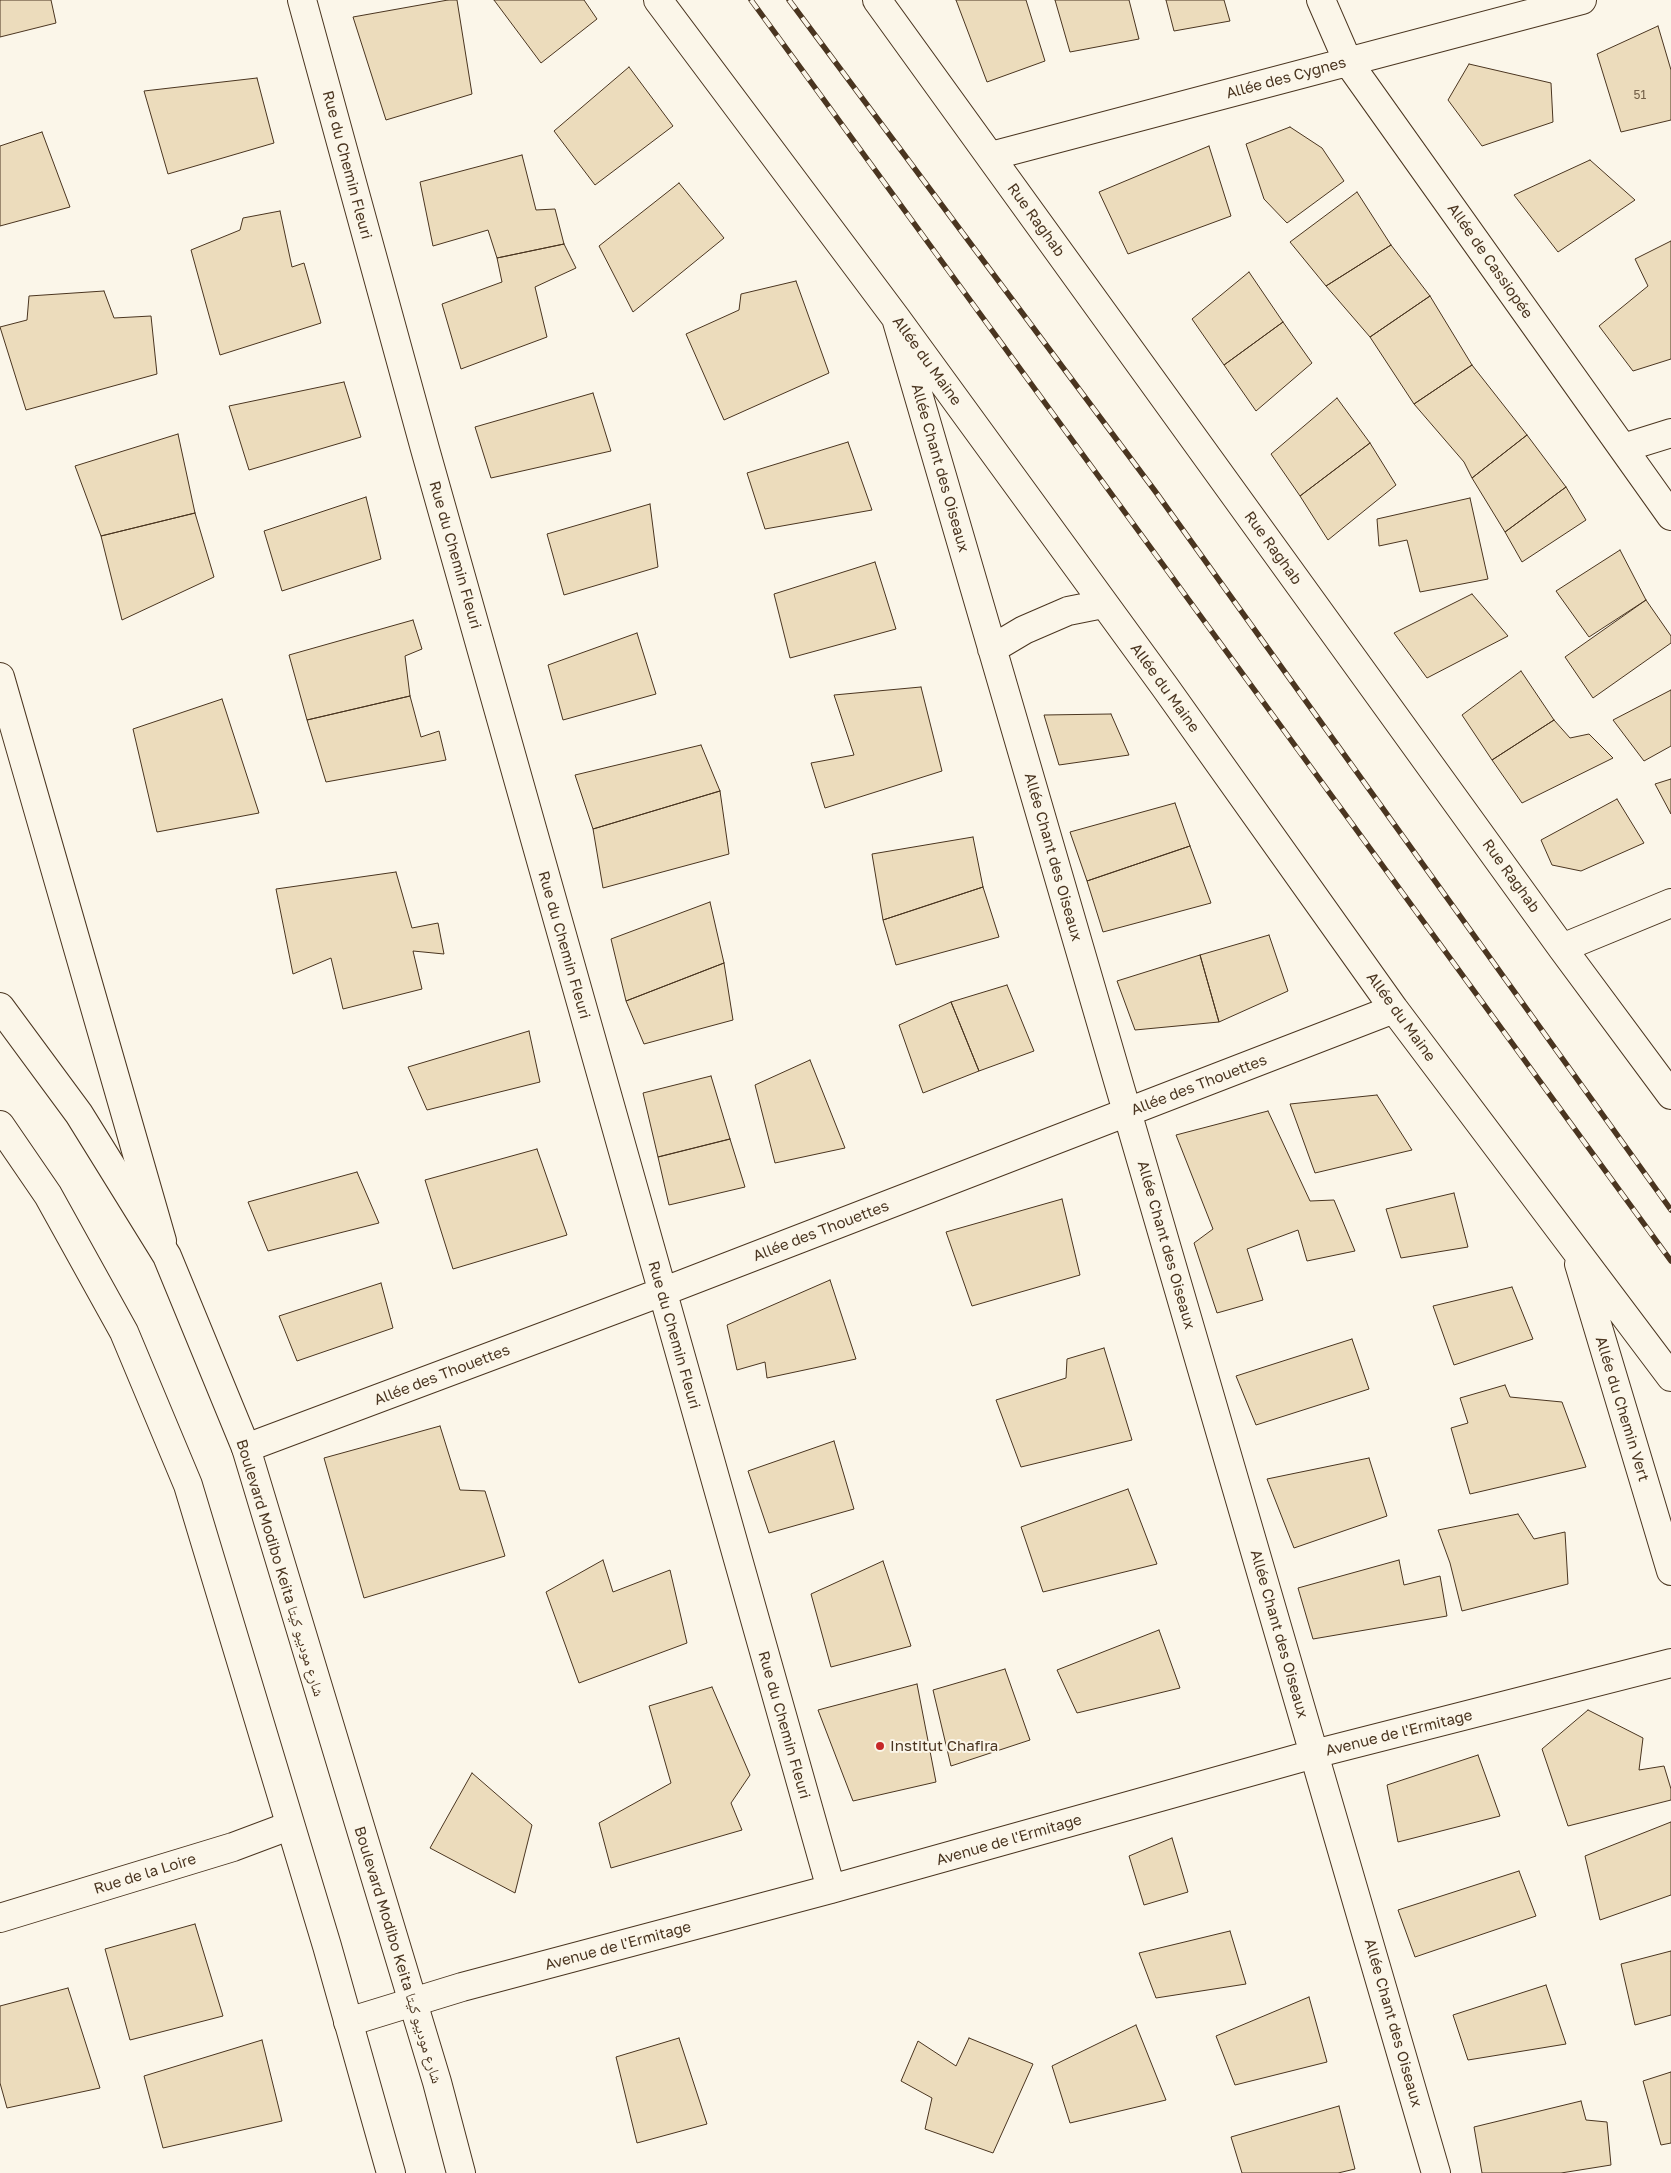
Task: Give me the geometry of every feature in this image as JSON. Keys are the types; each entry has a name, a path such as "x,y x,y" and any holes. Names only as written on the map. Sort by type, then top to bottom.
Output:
{"street":[{"name":"Rue du Chemin Fleuri","path":"302,0 425,449 831,1889"},
{"name":"Allée du Maine","path":"658,0 896,318 1165,687 1394,1009 1671,1377"},
{"name":"Rue Raghab","path":"877,0 1562,948 1671,1095"},
{"name":"Allée de Cassiopée","path":"1321,0 1348,62 1671,516"},
{"name":"Allée des Cygnes","path":"990,156 1582,0"},
{"name":"Allée Chant des Oiseaux","path":"896,318 1436,2173"},
{"path":"1623,448 1671,433"},
{"path":"992,649 1024,630 1068,611 1103,604"},
{"path":"0,677 166,1256"},
{"path":"1562,948 1671,903"},
{"name":"Boulevard Modibo Keita شارع موديبو كيتا","path":"0,1006 79,1114 166,1256 246,1448 462,2173"},
{"name":"Allée des Thouettes","path":"246,1448 662,1292 1394,1009"},
{"path":"0,1125 48,1195 124,1332 188,1485 289,1826 328,1946 391,2173"},
{"name":"Allée du Chemin Vert","path":"1574,1247 1671,1571"},
{"name":"Avenue de l'Ermitage","path":"348,2022 412,2004 462,1987 831,1889 1314,1754 1671,1663"},
{"name":"Rue de la Loire","path":"0,1918 233,1847 289,1826"}],"building":[{"path":"0,0 51,0 56,23 0,37"},
{"path":"457,0 472,94 386,120 353,17"},
{"path":"494,0 584,0 597,19 541,63"},
{"path":"956,0 1026,0 1045,61 987,82"},
{"path":"1055,0 1129,0 1139,39 1070,52"},
{"path":"1166,0 1224,0 1230,21 1174,31"},
{"path":"1658,26 1671,70 1671,120 1621,132 1597,54"},
{"path":"1469,64 1551,83 1553,122 1482,146 1448,100"},
{"path":"629,67 673,126 595,185 554,131"},
{"path":"257,78 274,143 168,174 144,91"},
{"path":"1290,127 1322,148 1344,181 1287,223 1264,199 1246,144"},
{"path":"42,132 70,207 0,226 0,146"},
{"path":"1209,146 1231,216 1128,254 1099,192"},
{"path":"522,155 536,210 555,209 564,244 497,258 488,230 433,246 420,182"},
{"path":"1590,160 1635,200 1558,252 1514,195"},
{"path":"679,183 724,238 633,312 599,246"},
{"path":"1357,192 1391,245 1326,286 1290,242"},
{"path":"280,211 292,267 304,263 321,323 220,355 191,250 240,230 243,218"},
{"path":"1671,241 1671,359 1633,371 1599,326 1648,286 1635,259"},
{"path":"564,244 576,268 535,287 547,337 461,369 442,304 502,282 497,258"},
{"path":"1391,245 1430,296 1370,337 1326,286"},
{"path":"1249,272 1283,322 1224,365 1192,319"},
{"path":"796,281 829,373 724,420 686,334 739,310 741,294"},
{"path":"104,291 114,318 151,316 157,374 26,410 0,327 27,320 29,296"},
{"path":"1430,296 1472,365 1414,404 1370,337"},
{"path":"1283,322 1312,363 1256,411 1224,365"},
{"path":"1472,365 1527,435 1472,478 1464,462 1414,404"},
{"path":"344,382 361,437 249,470 229,406"},
{"path":"593,393 611,451 491,478 475,427"},
{"path":"1337,398 1370,443 1300,496 1271,454"},
{"path":"178,434 195,513 101,536 75,466"},
{"path":"1527,435 1566,487 1505,532 1472,478"},
{"path":"848,442 872,510 765,529 747,473"},
{"path":"1370,443 1396,485 1328,540 1300,496"},
{"path":"1566,487 1586,520 1522,562 1505,532"},
{"path":"366,497 381,559 282,591 264,531"},
{"path":"1470,498 1488,579 1420,592 1407,540 1379,546 1377,519"},
{"path":"650,504 658,567 564,595 547,534"},
{"path":"195,513 214,577 122,620 101,536"},
{"path":"1620,550 1646,600 1589,637 1556,591"},
{"path":"875,562 896,629 790,658 774,594"},
{"path":"1472,594 1508,636 1427,678 1394,633"},
{"path":"1646,600 1671,636 1671,643 1593,698 1565,657"},
{"path":"413,620 422,649 405,656 410,696 307,720 289,655"},
{"path":"637,633 656,694 563,720 548,665"},
{"path":"1521,671 1554,720 1492,760 1462,715"},
{"path":"921,687 942,771 825,808 811,763 854,755 834,695"},
{"path":"1671,690 1671,746 1644,761 1613,720"},
{"path":"410,696 421,737 439,731 446,760 326,782 307,720"},
{"path":"222,699 259,813 157,832 133,729"},
{"path":"1111,714 1129,755 1059,765 1044,715"},
{"path":"1554,720 1570,738 1589,734 1613,758 1522,803 1492,760"},
{"path":"701,745 720,791 593,829 575,775"},
{"path":"1671,779 1671,814 1655,784"},
{"path":"720,791 729,854 603,888 593,829"},
{"path":"1617,799 1644,843 1581,871 1552,865 1541,840"},
{"path":"1175,803 1190,846 1087,881 1070,832"},
{"path":"973,837 983,887 883,920 872,854"},
{"path":"1190,846 1211,903 1103,932 1087,881"},
{"path":"396,872 412,928 438,923 444,954 413,951 422,989 343,1009 331,958 293,974 276,889"},
{"path":"983,887 999,937 896,965 883,920"},
{"path":"710,902 724,963 626,1001 611,939"},
{"path":"1269,935 1288,991 1219,1022 1200,955"},
{"path":"1200,955 1219,1022 1135,1030 1117,981"},
{"path":"724,963 733,1020 644,1044 626,1001"},
{"path":"1007,985 1034,1051 979,1071 951,1002"},
{"path":"951,1002 979,1071 923,1093 899,1025"},
{"path":"529,1031 540,1082 427,1110 408,1067"},
{"path":"810,1060 845,1148 775,1163 755,1085"},
{"path":"711,1076 730,1139 658,1157 643,1093"},
{"path":"1377,1095 1412,1150 1315,1173 1290,1104"},
{"path":"1268,1111 1310,1201 1334,1200 1355,1251 1307,1261 1298,1230 1247,1249 1263,1300 1217,1313 1194,1243 1213,1229 1176,1135"},
{"path":"730,1139 745,1187 669,1205 658,1157"},
{"path":"537,1149 567,1235 453,1269 425,1180"},
{"path":"357,1172 379,1223 268,1251 248,1202"},
{"path":"1454,1193 1468,1247 1401,1258 1386,1209"},
{"path":"1062,1199 1080,1275 972,1306 946,1232"},
{"path":"830,1280 856,1359 767,1378 765,1362 737,1370 727,1325"},
{"path":"381,1283 393,1328 297,1361 279,1316"},
{"path":"1512,1287 1533,1339 1454,1365 1433,1306"},
{"path":"1352,1339 1369,1389 1256,1425 1236,1376"},
{"path":"1104,1348 1132,1440 1021,1467 996,1400 1066,1378 1067,1359"},
{"path":"1505,1385 1510,1397 1562,1402 1586,1467 1470,1494 1451,1428 1468,1423 1460,1398"},
{"path":"440,1426 460,1490 485,1491 505,1556 364,1598 324,1458"},
{"path":"834,1441 854,1509 769,1533 748,1471"},
{"path":"1369,1458 1387,1516 1294,1548 1267,1479"},
{"path":"1128,1489 1157,1564 1043,1592 1021,1527"},
{"path":"1518,1514 1534,1539 1565,1532 1568,1584 1462,1611 1450,1563 1438,1530"},
{"path":"603,1560 613,1592 670,1570 687,1643 579,1683 546,1592"},
{"path":"1399,1560 1404,1585 1440,1576 1447,1616 1313,1639 1298,1588"},
{"path":"883,1561 911,1646 831,1667 811,1594"},
{"path":"1159,1630 1180,1688 1077,1713 1057,1670"},
{"path":"1005,1669 1030,1740 951,1766 933,1690"},
{"name":"Institut Chafira","path":"917,1684 936,1782 853,1801 818,1710"},
{"path":"712,1687 750,1775 731,1803 742,1830 611,1868 599,1823 671,1783 649,1706"},
{"path":"1588,1710 1643,1738 1639,1770 1664,1766 1671,1789 1671,1800 1568,1826 1542,1749"},
{"path":"1478,1755 1500,1816 1398,1842 1387,1785"},
{"path":"472,1773 532,1825 515,1893 430,1848"},
{"path":"1671,1822 1671,1895 1600,1920 1585,1856"},
{"path":"1172,1838 1188,1892 1144,1905 1129,1856"},
{"path":"1519,1871 1536,1916 1415,1957 1398,1910"},
{"path":"195,1924 223,2016 130,2040 105,1949"},
{"path":"1230,1931 1246,1984 1156,1998 1139,1953"},
{"path":"1671,1951 1671,2015 1635,2025 1621,1964"},
{"path":"1546,1985 1566,2044 1468,2060 1453,2015"},
{"path":"68,1988 100,2088 7,2108 0,2083 0,2006"},
{"path":"1309,1997 1327,2062 1235,2085 1216,2036"},
{"path":"1136,2025 1166,2100 1070,2123 1052,2066"},
{"path":"679,2038 707,2124 637,2143 616,2057"},
{"path":"969,2038 1033,2064 993,2153 925,2129 932,2098 901,2081 918,2041 956,2066"},
{"path":"262,2040 282,2121 163,2148 144,2076"},
{"path":"1671,2072 1671,2143 1661,2145 1643,2081"},
{"path":"1581,2101 1586,2120 1607,2122 1611,2165 1561,2173 1482,2173 1474,2127"},
{"path":"1339,2106 1355,2169 1338,2173 1242,2173 1231,2137"}],"railway":[{"path":"751,0 1671,1261"},
{"path":"789,0 1155,491 1671,1210"}],"place":[{"name":"Institut Chafira","path":"880,1746"}]}
